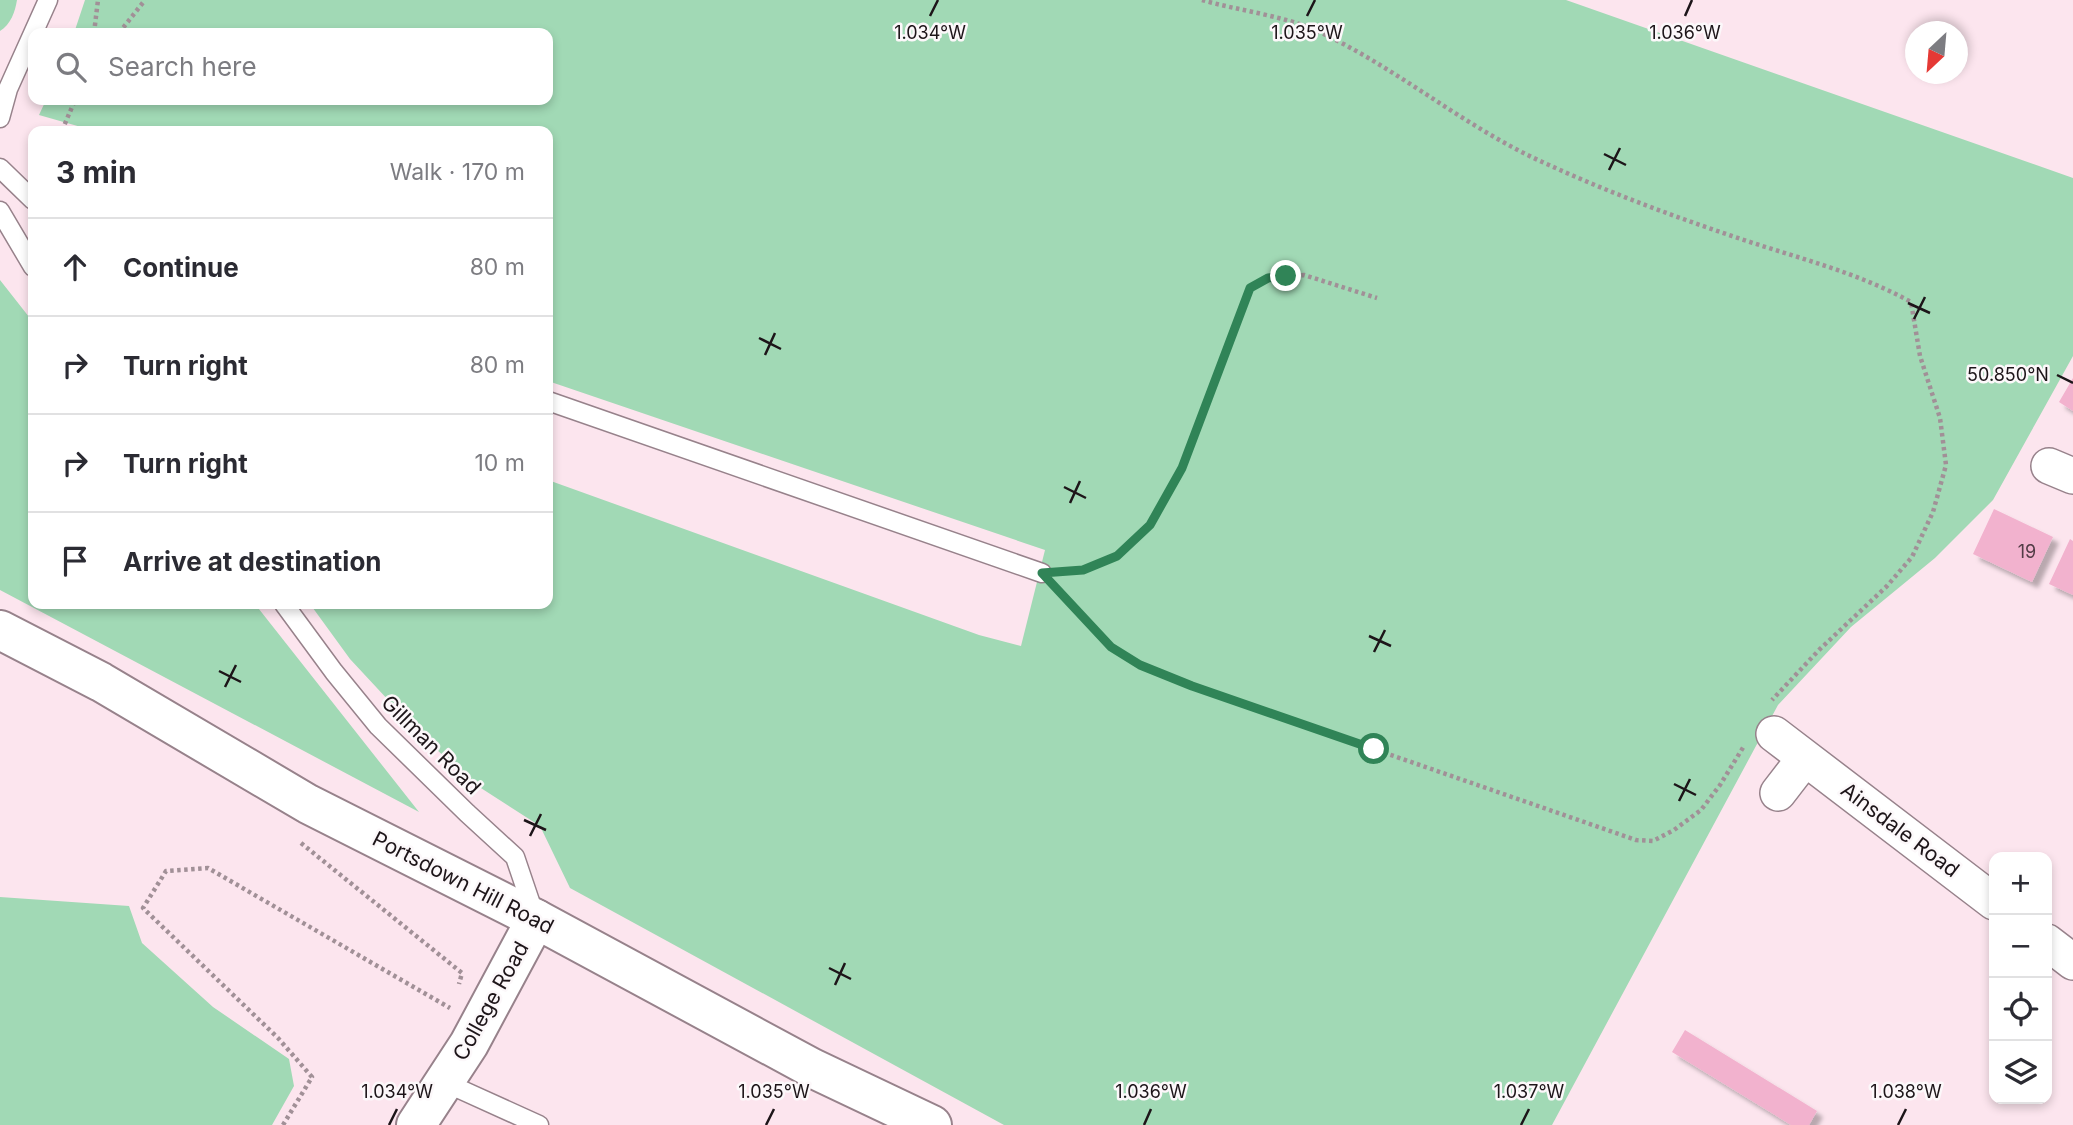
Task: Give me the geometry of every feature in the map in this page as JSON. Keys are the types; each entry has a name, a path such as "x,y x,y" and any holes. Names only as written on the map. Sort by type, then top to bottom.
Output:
{"main road":[{"name":"Portsdown Hill Road","path":"0,629 101,682 308,804 537,919 812,1068 932,1125"},
{"name":"College Road","path":"416,1125 469,1044 537,919"}],"street":[{"name":"Ainsdale Road","path":"1764,724 1989,898"},
{"path":"1778,793 1805,758"},
{"path":"2052,946 2073,962"}],"lane":[{"path":"34,28 48,0"},
{"path":"0,118 4,88 28,40"},
{"path":"0,168 28,195"},
{"path":"0,211 28,259"},
{"path":"553,403 1042,573"},
{"name":"Gillman Road","path":"288,609 334,673 378,726 515,857 537,919"},
{"path":"444,1082 538,1125"}],"path":[{"path":"95,28 98,0"},
{"path":"123,28 145,0"},
{"path":"1042,573 1111,647 1140,665 1192,686 1636,840 1653,841 1674,830 1701,810 1819,650 1887,586 1912,557 1933,512 1946,466 1940,418 1920,356 1911,302 1844,271 1732,237 1550,166 1497,141 1415,87 1313,29 1202,0"},
{"path":"64,126 73,105"},
{"path":"1042,573 1083,570 1117,556 1150,525 1182,468 1250,288 1268,278 1304,275 1377,298"},
{"path":"283,1125 312,1077 278,1038 143,908 166,871 208,868 451,1009"}],"green space":[{"path":"0,0 17,0 12,17 0,31"},
{"path":"85,0 1566,0 2073,178 2073,356 1993,500 1935,558 1851,627 1778,705 1552,1125 1004,1125 570,888 540,826 470,781 416,730 350,659 314,609 553,609 553,482 979,635 1021,646 1045,550 553,383 553,126 78,126 39,115 44,105 553,105 553,28 76,28"},
{"path":"0,280 28,316 28,605 0,590"},
{"path":"36,609 259,609 419,812"},
{"path":"0,897 129,906 142,943 213,1007 289,1059 294,1086 272,1125 0,1125"}],"building":[{"path":"2073,378 2073,411 2059,402"},
{"path":"1994,509 2053,537 2032,582 1973,554"},
{"path":"2070,539 2073,541 2073,595 2049,584"},
{"path":"1685,1030 1817,1111 1809,1125 1791,1125 1672,1052"}],"route":[{"path":"1286,276 1268,278 1250,288 1182,468 1150,525 1117,556 1083,570 1042,573 1111,647 1140,665 1192,686 1374,749"}]}
